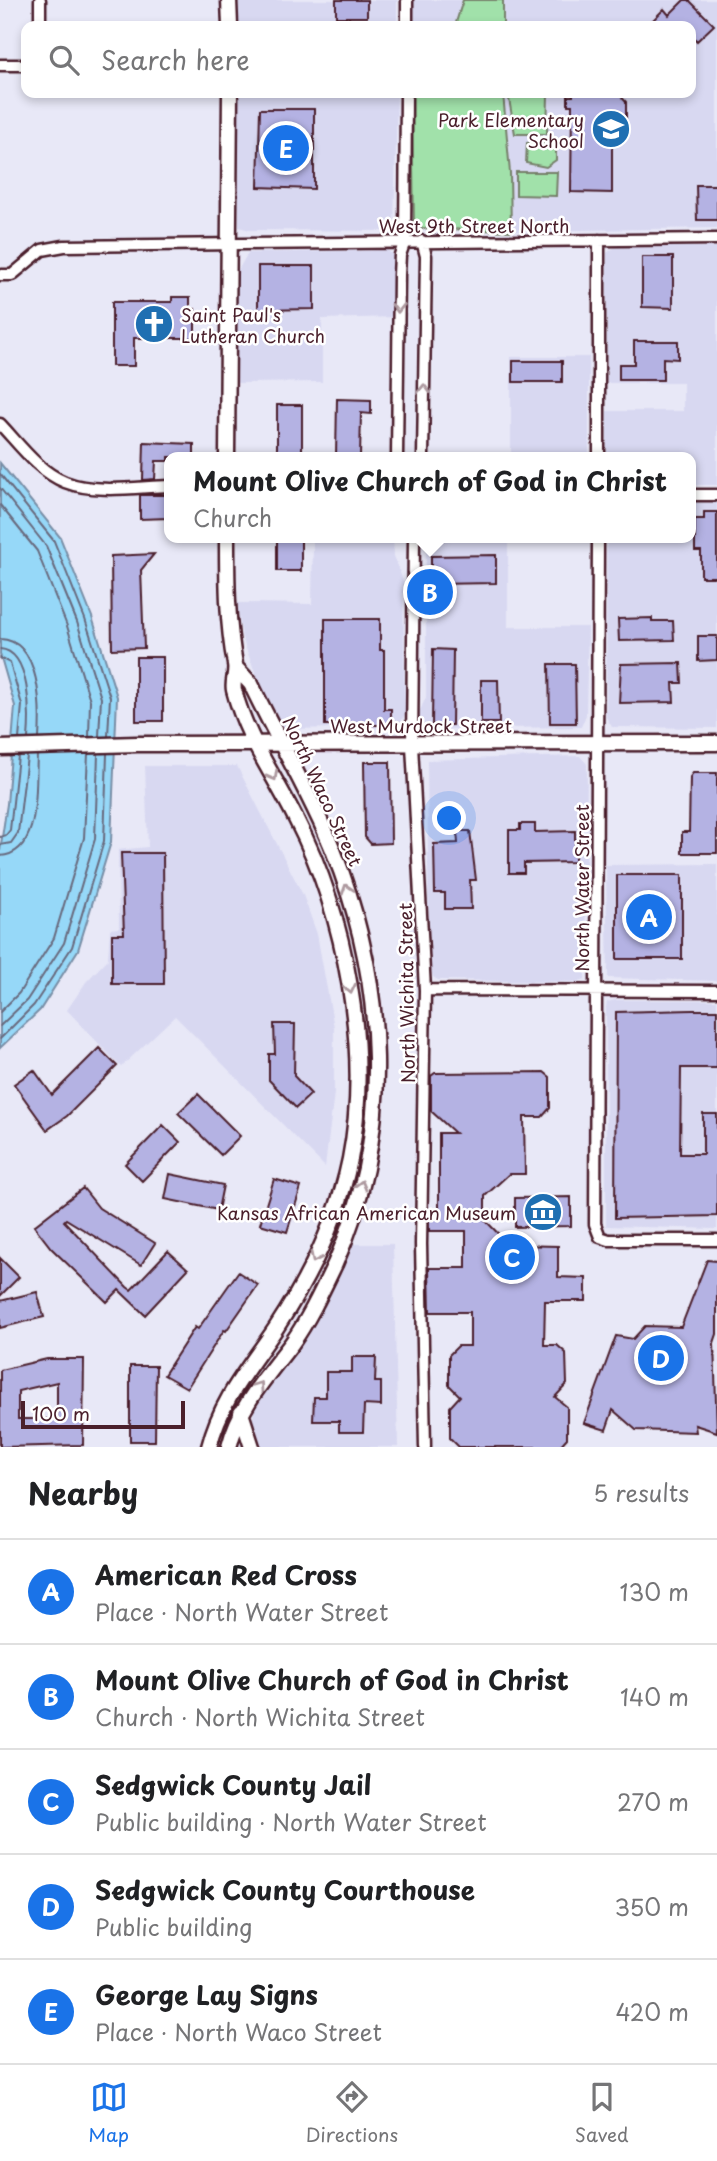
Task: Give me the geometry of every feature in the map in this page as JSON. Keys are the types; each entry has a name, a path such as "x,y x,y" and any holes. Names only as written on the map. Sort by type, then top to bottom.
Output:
{"street":[{"path":"40,0 40,21"},
{"path":"229,0 230,21"},
{"path":"407,0 407,21"},
{"path":"0,65 21,65"},
{"path":"227,452 230,98"},
{"path":"397,452 400,255 405,240 406,98"},
{"name":"West 9th Street North","path":"0,275 12,275 42,250 64,246 405,240 717,239"},
{"path":"599,240 599,452"},
{"path":"422,241 426,256 423,452"},
{"path":"0,424 40,466 69,483 88,487 164,486"},
{"path":"696,495 717,495"},
{"name":"North Waco Street","path":"209,1447 229,1393 289,1307 327,1234 350,1159 356,1094 353,1006 327,897 297,821 253,744 233,687 236,668 227,610 227,543"},
{"name":"North Wichita Street","path":"414,543 412,745 425,990 421,1244 425,1447"},
{"name":"North Water Street","path":"598,543 596,1224 600,1237 609,1240 717,1240"},
{"name":"North Waco Street","path":"229,1447 241,1413 293,1341 335,1262 352,1217 375,1124 376,1039 371,987 359,929 332,848 251,684 236,668"},
{"name":"West Murdock Street","path":"0,748 280,743 717,743"},
{"path":"425,990 717,991"},
{"path":"241,1413 252,1447"}],"shaded area":[{"path":"236,0 397,0 397,21 237,21"},
{"path":"412,0 463,0 457,21 412,21"},
{"name":"Park Elementary School","path":"503,0 717,0 717,228 511,231 510,173 503,98 696,98 696,21 503,21"},
{"path":"237,98 397,98 394,228 390,231 250,230 239,227"},
{"path":"615,247 717,247 717,485 696,485 696,452 607,452 607,411 683,411 683,383 607,383 607,253"},
{"path":"387,250 395,257 395,317 322,319 322,382 237,383 237,272 248,253"},
{"path":"511,357 589,357 589,452 511,452"},
{"path":"717,499 717,728 612,727 606,717 607,543 696,543 696,500"},
{"path":"313,543 393,543 394,556 403,581 405,714 398,727 288,729 275,721 242,638 237,603 312,604"},
{"path":"426,543 508,543 508,627 588,627 586,715 581,727 429,729 423,726 418,715 426,697"},
{"path":"580,756 587,764 585,979 577,982 438,980 433,977 429,963 427,760"},
{"path":"145,766 237,766 303,895 317,934 334,1027 334,1093 325,1167 175,1016 121,1067 67,1010 86,982 108,959 110,929 119,928 118,850 148,847"},
{"path":"717,864 717,981 608,978 606,865"},
{"path":"717,1000 717,1229 606,1226 606,1007 607,1002"},
{"path":"350,1244 393,1244 398,1447 261,1447 252,1423 256,1400"}],"green space":[{"path":"463,0 503,0 503,21 457,21"},
{"path":"412,98 503,98 510,173 511,231 414,228"},
{"path":"509,98 548,98 547,134 515,134"},
{"path":"540,142 556,148 556,160 546,167 526,163 527,143"},
{"path":"516,172 557,172 556,196 516,195"}],"water":[{"path":"0,463 60,537 92,617 117,697 111,842 78,950 40,1010 0,1048 0,851 7,804 15,706 0,654"}],"building":[{"path":"336,0 367,0 367,17 336,17"},
{"path":"684,0 689,0 714,25 697,41 696,21 652,21 664,9 669,15"},
{"name":"Park Elementary School","path":"568,98 622,98 626,102 626,118 612,133 612,193 571,192 572,105 568,105"},
{"path":"260,109 314,109 314,189 258,187"},
{"path":"696,185 717,185 717,220 697,220"},
{"path":"642,257 673,257 673,308 642,307"},
{"path":"258,266 314,266 314,309 258,310"},
{"name":"Saint Paul's Lutheran Church","path":"172,297 190,297 190,309 195,309 195,338 134,338 134,366 112,366 112,302 172,302"},
{"path":"634,341 678,341 678,359 663,358 663,380 619,380 619,364 634,364"},
{"path":"513,361 562,361 562,382 513,382"},
{"path":"337,399 371,400 371,414 361,413 360,452 336,452"},
{"path":"277,405 302,405 302,452 277,452"},
{"path":"144,442 194,444 194,452 164,452 164,461 156,461 155,479 143,480"},
{"path":"140,495 164,495 164,518 140,519"},
{"path":"704,512 717,512 717,577 701,577 701,551 695,551 696,519 704,519"},
{"path":"277,543 301,543 301,571 277,571"},
{"path":"154,554 141,570 144,648 112,649 111,556"},
{"path":"496,555 496,583 431,584 431,556"},
{"path":"652,618 652,621 673,621 674,640 619,641 618,619"},
{"path":"325,619 380,619 380,650 384,650 384,709 391,709 391,725 325,725"},
{"path":"698,636 717,636 717,660 698,661"},
{"path":"433,649 453,650 452,725 432,725"},
{"path":"136,657 163,657 163,721 136,721"},
{"path":"681,663 682,683 673,683 674,702 619,703 621,664"},
{"path":"549,664 575,664 576,723 550,723"},
{"path":"481,680 498,680 499,723 481,723"},
{"path":"364,762 390,762 391,843 371,844 365,837"},
{"path":"693,773 717,773 717,853 682,853 682,832 689,832 690,777"},
{"path":"520,824 535,824 535,832 575,831 575,862 524,863 524,873 509,873 509,830 520,830"},
{"path":"457,831 470,831 476,880 470,880 471,909 445,909 445,893 435,893 434,844 458,843"},
{"path":"121,853 163,853 164,984 112,984 112,934 124,934"},
{"path":"617,875 682,875 682,959 617,959"},
{"path":"717,1010 717,1068 681,1068 680,1154 703,1154 703,1114 717,1114 717,1216 615,1218 616,1012"},
{"path":"274,1024 295,1024 294,1076 311,1094 296,1108 269,1080 269,1054 275,1054"},
{"path":"99,1048 117,1066 67,1116 47,1130 14,1084 34,1070 52,1095"},
{"path":"544,1072 550,1077 550,1108 542,1117 524,1117 525,1174 509,1174 485,1196 485,1220 516,1252 516,1245 558,1246 558,1277 586,1278 586,1301 545,1301 544,1345 557,1345 566,1353 567,1384 555,1397 567,1407 567,1438 559,1447 459,1447 450,1438 450,1407 460,1396 449,1385 449,1355 458,1346 470,1346 470,1312 430,1312 429,1268 466,1268 466,1231 429,1231 429,1218 439,1218 439,1133 455,1133 431,1111 431,1076 435,1073"},
{"path":"198,1094 240,1136 221,1155 178,1113"},
{"path":"163,1125 180,1142 142,1181 125,1164"},
{"path":"170,1174 223,1185 218,1210 165,1199"},
{"path":"274,1179 301,1187 287,1232 260,1224"},
{"path":"83,1188 99,1208 155,1243 141,1265 66,1219 64,1221 127,1287 131,1290 168,1251 188,1269 145,1315 119,1290 107,1302 51,1248 34,1226"},
{"name":"Kansas African American Museum","path":"571,1197 571,1226 515,1227 515,1198"},
{"path":"0,1258 19,1277 0,1296"},
{"path":"707,1260 717,1261 717,1334 714,1343 717,1432 695,1425 696,1432 636,1430 613,1410 606,1430 584,1423 616,1336 633,1339 645,1326 681,1327"},
{"path":"238,1272 258,1285 226,1331 224,1330 187,1388 164,1375 195,1327 198,1329"},
{"path":"37,1292 44,1317 0,1328 0,1301"},
{"path":"352,1357 376,1357 375,1382 381,1382 381,1406 364,1405 363,1432 339,1432 339,1421 313,1421 314,1397 326,1397 326,1372 352,1372"},
{"path":"47,1359 84,1359 83,1445 0,1447 0,1370","holes":["57,1382 57,1419 18,1419 18,1391"]},
{"path":"130,1366 156,1366 155,1441 130,1441"}],"place":[{"name":"Park Elementary School","path":"611,129"},
{"name":"George Lay Signs","path":"286,148"},
{"name":"Saint Paul's Lutheran Church","path":"154,324"},
{"name":"Mount Olive Church of God in Christ","path":"430,592"},
{"name":"American Red Cross","path":"649,917"},
{"name":"Kansas African American Museum","path":"543,1212"},
{"name":"Sedgwick County Jail","path":"512,1257"},
{"name":"Sedgwick County Courthouse","path":"661,1358"}]}
